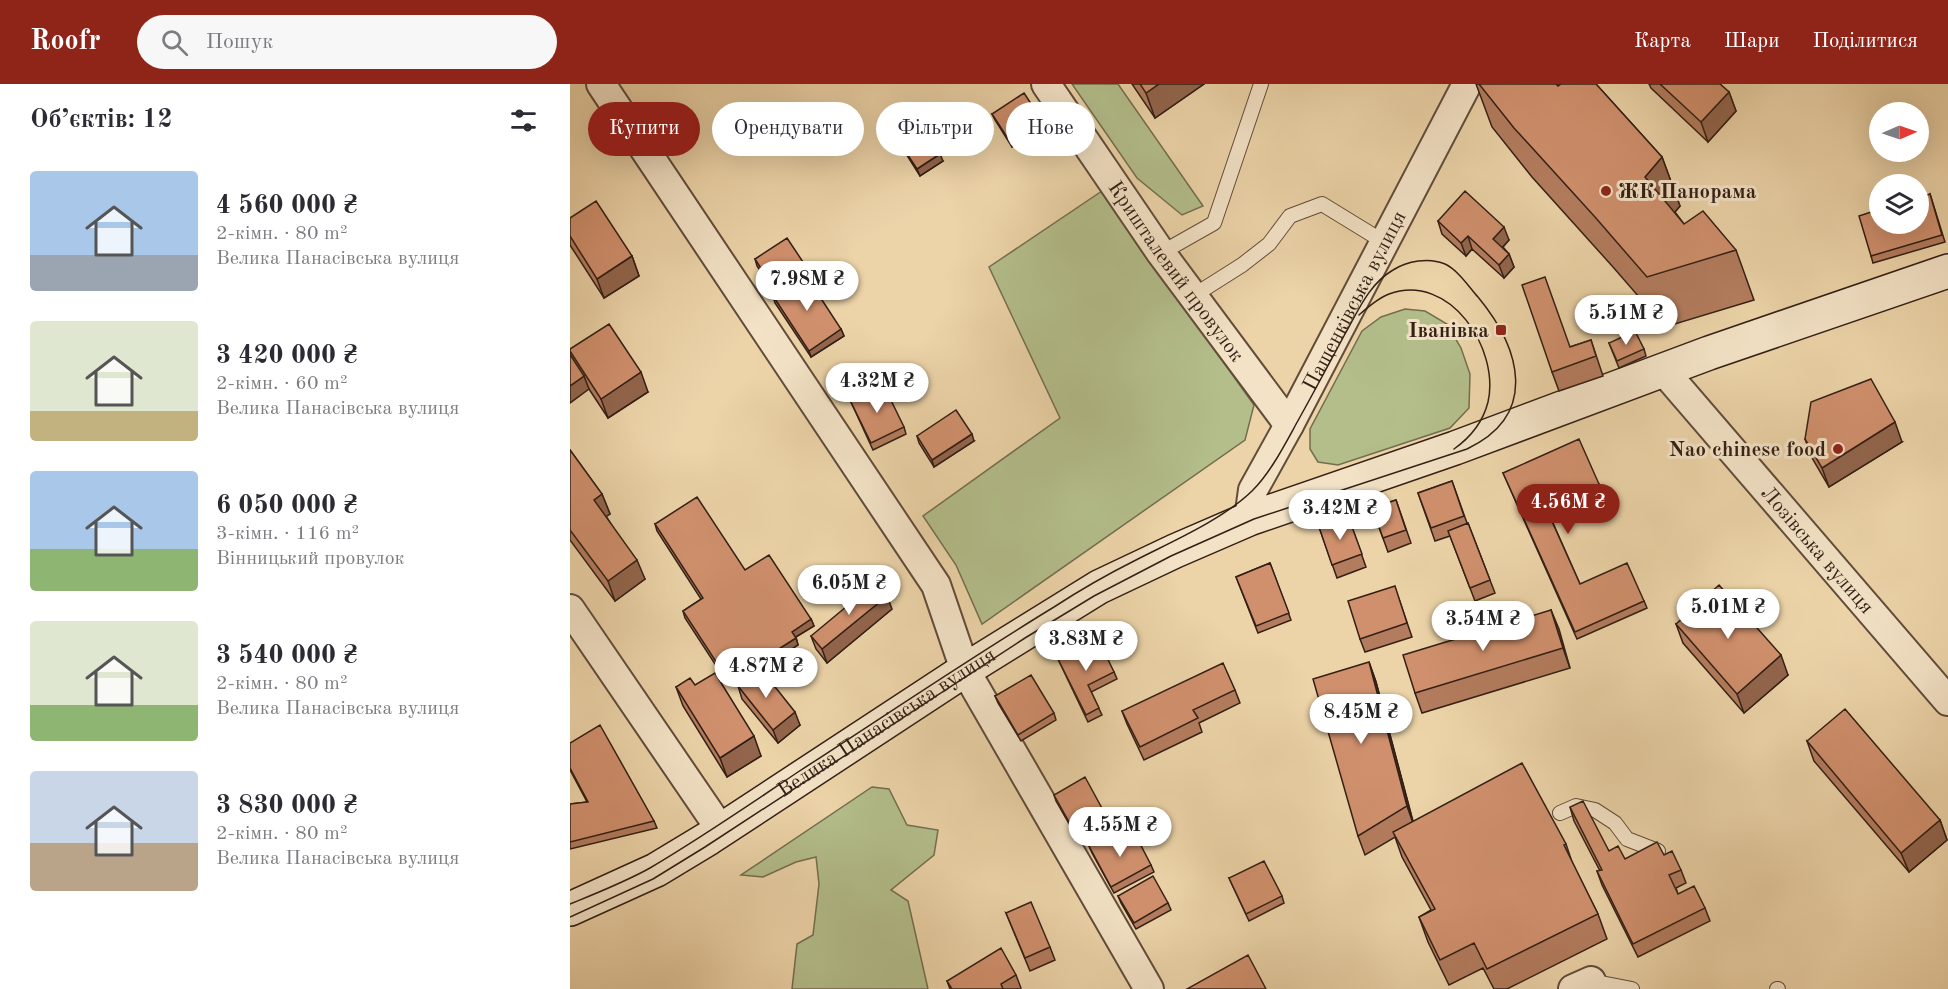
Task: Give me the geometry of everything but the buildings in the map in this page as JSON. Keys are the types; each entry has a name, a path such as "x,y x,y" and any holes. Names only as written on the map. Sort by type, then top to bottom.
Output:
{"street":[{"path":"601,84 936,585 965,670 1149,989"},
{"name":"Кришталевий провулок","path":"1046,84 1161,253 1289,425"},
{"name":"Пащенківська вулиця","path":"1249,519 1253,490 1467,84"},
{"name":"Велика Панасівська вулиця","path":"570,909 656,870 965,670 1099,587 1249,519 1455,448 1663,370 1948,271"},
{"name":"Лозівська вулиця","path":"1663,370 1948,701"},
{"path":"570,609 721,830"}],"lane":[{"path":"1161,253 1214,223 1261,84"},
{"path":"1193,296 1242,265 1269,244 1290,216 1322,204 1384,242"},
{"path":"1560,813 1576,806 1595,810 1615,823 1627,839 1658,850"},
{"path":"1582,985 1632,989"}],"green space":[{"path":"1072,84 1118,84 1203,206 1182,215 1137,178 1095,117 1095,102 1084,102"},
{"path":"1102,191 1254,405 1245,440 982,624 956,565 923,516 1060,418 989,267"},
{"path":"1405,309 1425,311 1447,324 1461,348 1470,374 1469,408 1450,428 1338,465 1318,462 1310,449 1310,429 1362,331 1381,317"},
{"path":"872,787 889,789 907,825 938,830 934,855 891,890 908,901 928,989 792,989 797,944 813,935 819,884 816,857 796,862 763,877 741,875"}],"tram line":[{"path":"570,904 631,878 669,857 957,668 1084,588 1197,529 1240,502 1266,475 1278,456 1365,299 1377,283 1393,270 1418,261 1445,264 1463,279 1493,317 1505,338 1516,380 1513,400 1505,418 1490,435 1467,449 1254,519 1171,556 1094,596 1025,638 653,879 570,917"},
{"path":"1359,315 1373,303 1389,294 1411,290 1432,294 1450,305 1466,320 1478,339 1486,360 1490,381 1488,402 1483,416 1476,428 1454,449"}],"place":[{"name":"ЖК Панорама","path":"1606,191"},
{"name":"Іванівка","path":"1501,330"},
{"name":"Nao chinese food","path":"1838,449"}]}
